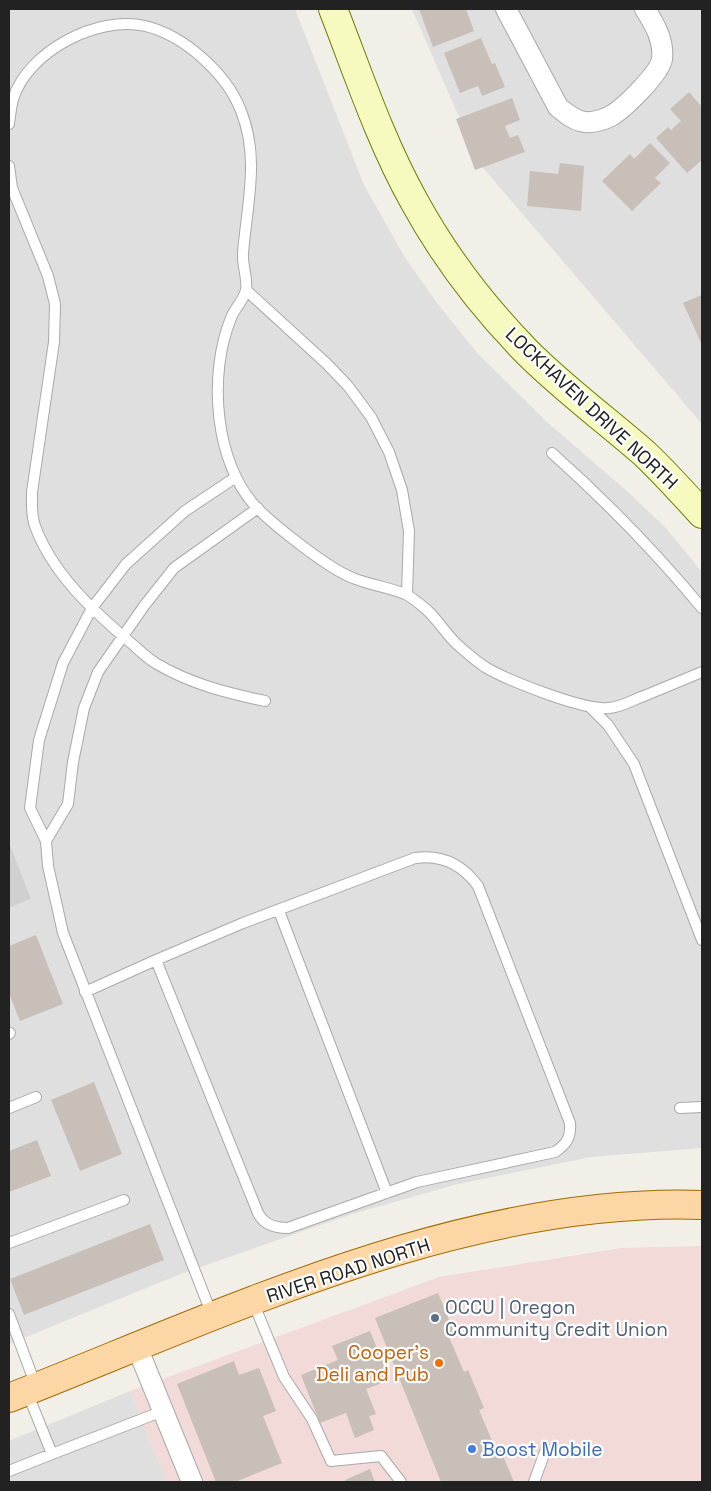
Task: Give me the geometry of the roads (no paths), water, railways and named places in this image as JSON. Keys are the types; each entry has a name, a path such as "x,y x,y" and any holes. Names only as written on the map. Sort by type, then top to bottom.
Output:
{"main road":[{"name":"RIVER ROAD NORTH","path":"24,1392 306,1280 397,1251 497,1225 583,1211 673,1204 702,1205"}],"street":[{"name":"LOCKHAVEN DRIVE NORTH","path":"333,9 395,161 413,199 436,240 490,312 527,352 645,455 702,514"},
{"path":"506,9 558,106 572,118 585,122 603,119 614,114 645,85 662,62 662,46 657,30 645,9"},
{"path":"137,1347 192,1482"}],"lane":[{"path":"9,124 11,98 28,73 48,53 71,38 98,27 123,24 146,26 166,34 193,51 213,67 228,86 240,108 248,131 252,168 242,258 246,290 230,318 222,350 218,385 221,433 236,478 258,508 286,533 349,577 407,595 429,612 459,647 485,667 512,680 590,707 607,709 623,706 702,672"},
{"path":"9,166 14,209 48,276 55,304 54,342 32,492 32,512 38,532 52,560 92,608 156,664 190,681 226,693 264,701"},
{"path":"246,290 327,364 348,386 371,417 389,452 402,490 410,544 407,595"},
{"path":"552,453 605,501 656,553 702,608"},
{"path":"212,1316 63,933 48,866 46,841 30,808 39,740 62,664 92,608 126,564 152,538 185,511 236,478"},
{"path":"46,841 68,804 73,762 84,708 98,672 174,568 258,508"},
{"path":"590,707 622,743 634,764 702,940"},
{"path":"85,992 156,960 279,910 415,858 440,858 462,868 478,886 570,1123 571,1132 568,1141 555,1152 417,1182 288,1228 269,1225 261,1219 156,960"},
{"path":"279,910 387,1193"},
{"path":"9,1108 36,1097"},
{"path":"680,1108 702,1106"},
{"path":"9,1243 124,1200"},
{"path":"253,1301 284,1377 312,1419 331,1461 382,1456 401,1482"},
{"path":"9,1314 24,1392 52,1454"},
{"path":"9,1472 163,1412"},
{"path":"534,1482 546,1449"}],"place":[{"name":"OCCU | Oregon Community Credit Union","path":"435,1318"},
{"name":"Cooper's Deli and Pub","path":"439,1363"},
{"name":"Boost Mobile","path":"472,1449"}]}
